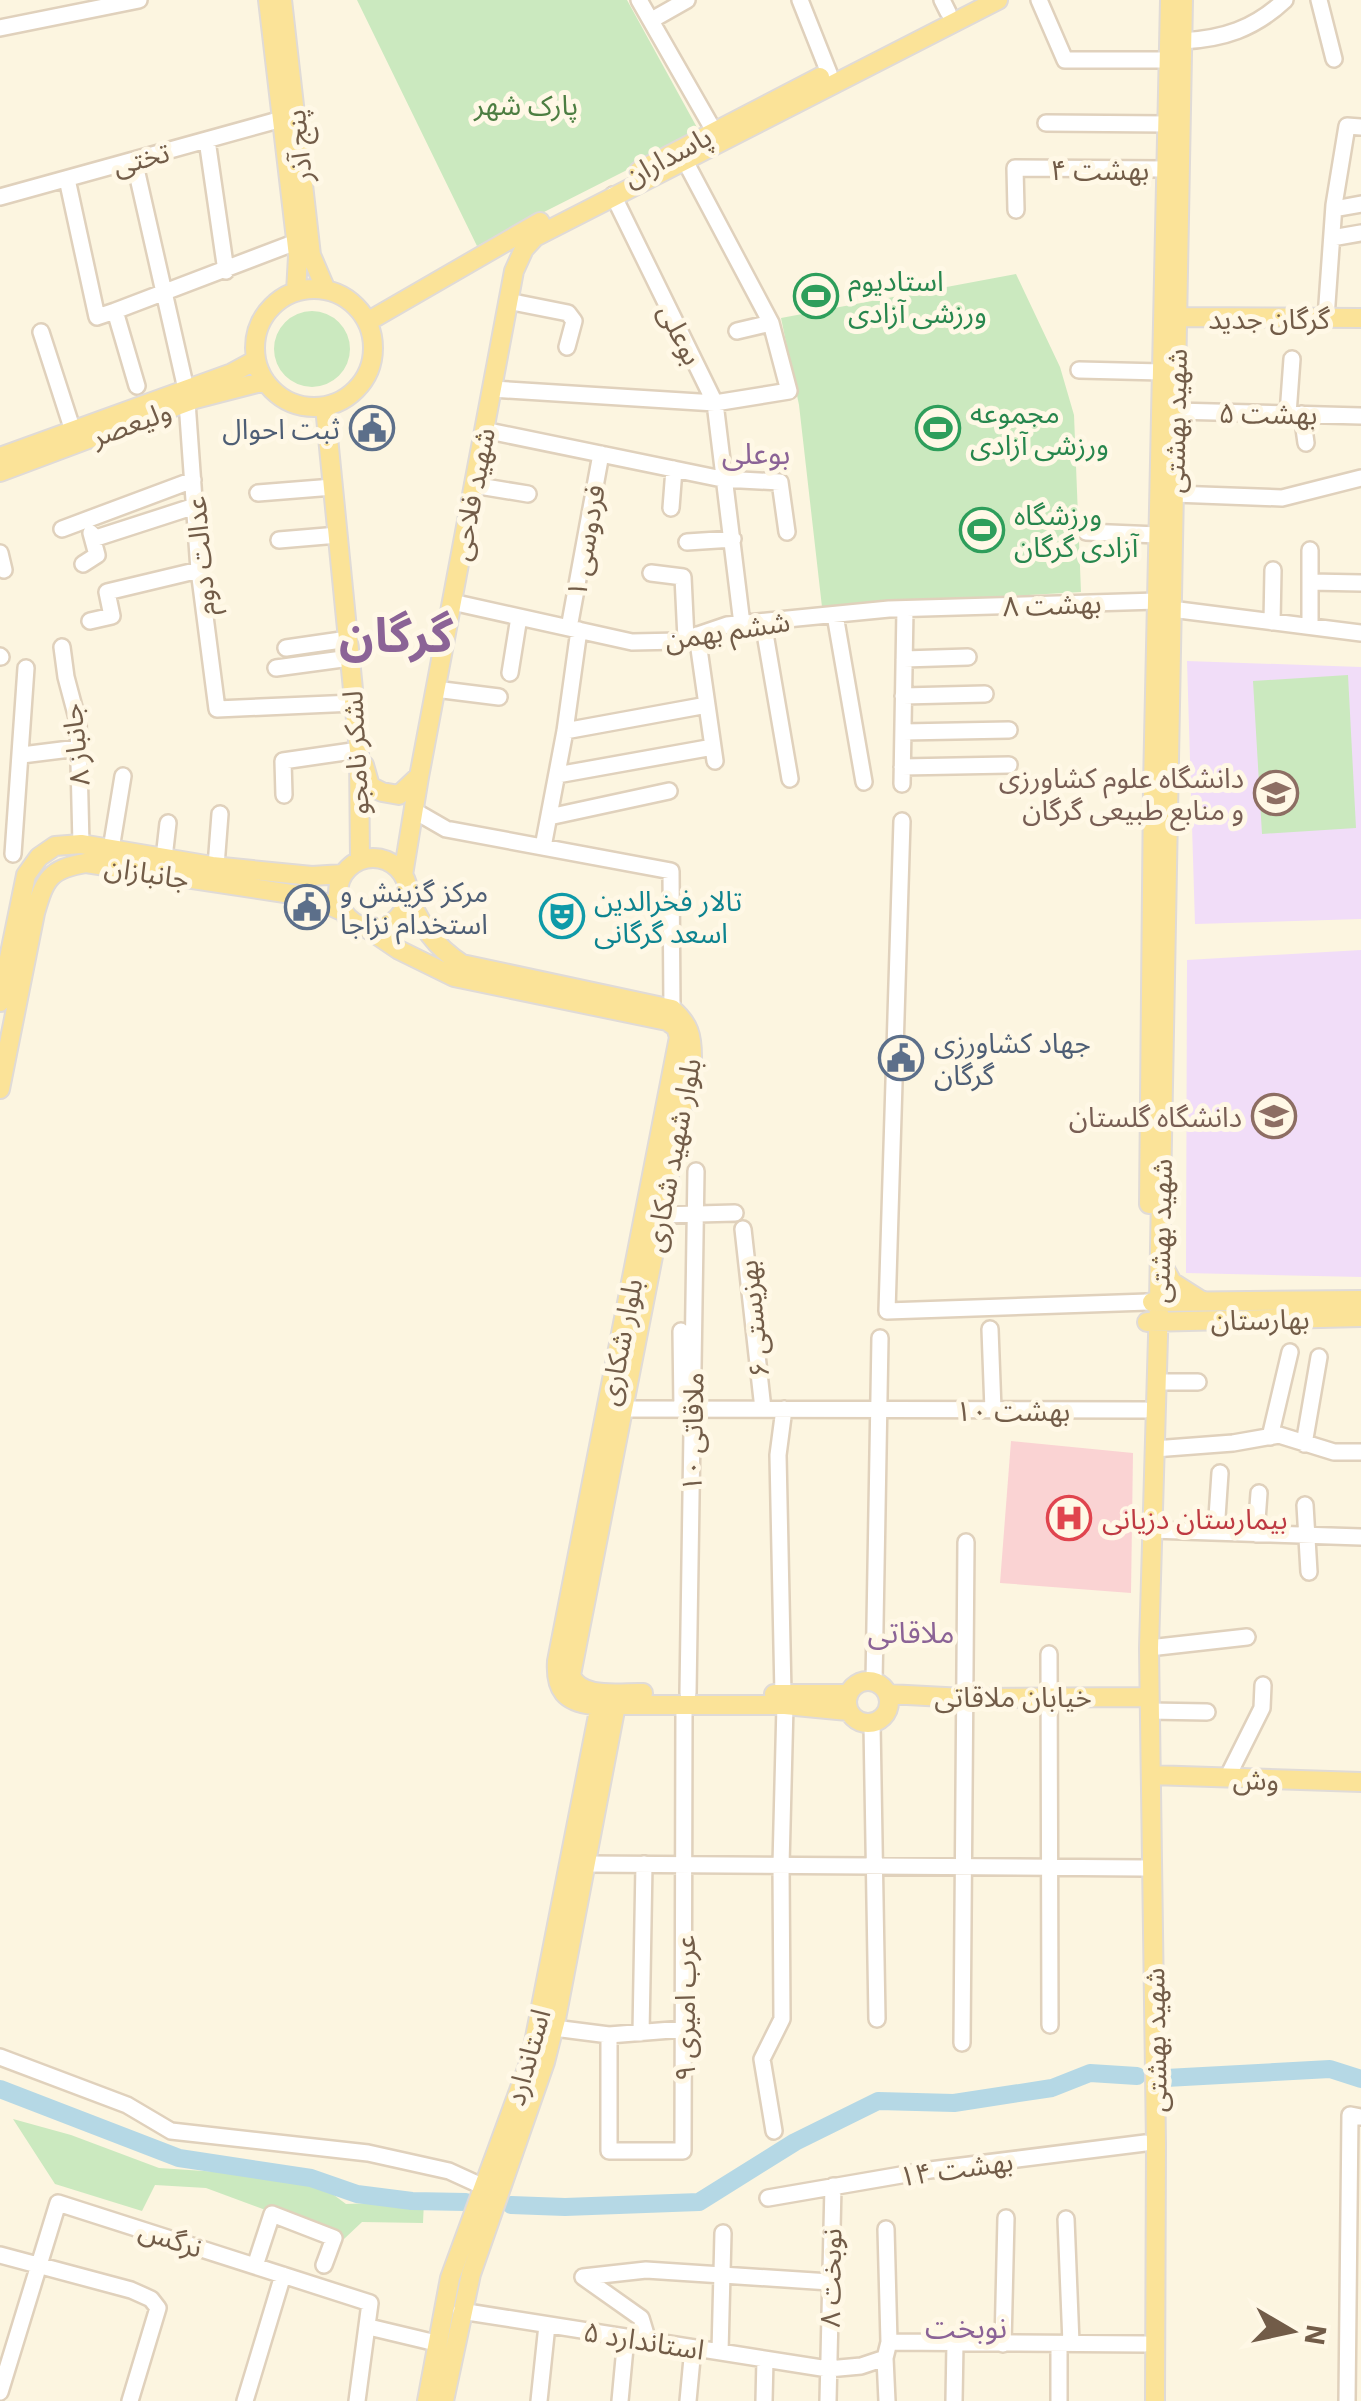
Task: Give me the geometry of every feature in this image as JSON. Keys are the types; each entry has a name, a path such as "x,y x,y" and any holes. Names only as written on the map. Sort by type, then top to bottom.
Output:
{"main road":[{"name":"پنج آذر","path":"268,0 296,242 296,292"},
{"name":"پنج آذر","path":"282,0 310,255 326,290"},
{"name":"پاسداران","path":"370,320 714,130 829,73 945,6 972,0"},
{"name":"پاسداران","path":"535,237 998,0"},
{"name":"شهید بهشتی","path":"1155,2401 1151,1775 1145,1703 1156,1382 1153,1302 1164,605 1174,494 1177,317 1166,169 1169,60 1178,38 1170,0"},
{"name":"شهید بهشتی","path":"1164,605 1158,535 1162,372 1183,0"},
{"name":"شهید فلاحی","path":"404,875 418,777 514,270 535,237"},
{"path":"492,250 504,254 514,270"},
{"path":"326,290 342,296 370,320 374,350 370,370 352,394 326,412 288,401 265,381 256,360 256,341 266,314 279,301 296,292 326,290"},
{"name":"گرگان جدید","path":"1177,317 1245,312 1361,318"},
{"name":"ولیعصر","path":"0,472 187,396 256,360"},
{"name":"ولیعصر","path":"0,458 73,430 187,396 265,381"},
{"name":"لشکر نامجو","path":"326,412 359,750 360,860"},
{"path":"359,750 370,786 382,792 399,795 418,777"},
{"name":"شهید بهشتی","path":"1153,1302 1160,1260 1160,830"},
{"name":"جانبازان","path":"39,857 55,846 81,844 216,866 312,897 342,911"},
{"path":"0,1002 26,875 39,857"},
{"path":"408,898 396,920 380,928 368,928 354,923 342,911 338,894 343,874 360,860 386,860 404,875 408,898 426,932 442,951 462,964 672,1010"},
{"name":"جانبازان","path":"0,1089 4,1048 35,913 43,887 62,867 86,863 267,881 343,874"},
{"name":"بلوار شکاری","path":"368,928 400,950 454,976 656,1018 676,1027 679,1038 650,1234 556,1661 560,1691 570,1700 848,1702"},
{"name":"بلوار شهید شکاری","path":"609,1700 585,1691 573,1683 571,1675 622,1409 650,1234 661,1216 692,1058 692,1036 685,1020 672,1010"},
{"path":"1160,1260 1172,1282 1203,1302"},
{"name":"بهارستان","path":"1153,1302 1361,1300"},
{"name":"بهارستان","path":"1153,1322 1361,1318"},
{"name":"شهید بهشتی","path":"1144,2401 1145,1410 1153,1322"},
{"path":"858,1683 884,1694 883,1717 872,1724 860,1722 848,1702 858,1683"},
{"name":"خیابان ملاقاتی","path":"884,1694 964,1703 1145,1703"},
{"name":"استاندارد","path":"426,2401 450,2278 531,2058 609,1700"},
{"name":"استاندارد","path":"444,2401 460,2310 554,2028 587,1864 604,1726"},
{"name":"وش","path":"1151,1775 1361,1782"}],"street":[{"path":"0,28 140,0"},
{"path":"639,0 714,130"},
{"path":"649,0 672,54"},
{"path":"657,17 687,0"},
{"path":"800,0 829,73"},
{"path":"1039,0 1065,60 1169,60"},
{"path":"1178,38 1216,39 1249,28 1285,0"},
{"path":"1319,0 1334,59"},
{"name":"تختی","path":"0,197 282,119"},
{"path":"1046,123 1167,124"},
{"path":"1326,318 1334,207 1354,126"},
{"path":"207,140 226,271"},
{"name":"عدالت دوم","path":"134,160 187,396 199,570 217,709 354,703"},
{"path":"492,389 715,403 789,391 771,323 685,161"},
{"name":"۴ بهشت","path":"1016,210 1015,168 1166,169"},
{"path":"66,179 97,317 296,242"},
{"name":"بوعلی","path":"612,196 715,403 742,624"},
{"path":"1334,207 1361,204"},
{"path":"1332,238 1361,233"},
{"path":"508,301 568,314 574,321 567,347"},
{"path":"116,311 137,386"},
{"path":"737,331 771,323"},
{"path":"41,332 73,430"},
{"path":"1292,360 1295,414 1306,443"},
{"path":"1079,370 1162,372"},
{"name":"بهشت ۵","path":"1175,411 1361,416"},
{"path":"484,430 722,479 780,482 788,532"},
{"name":"۱ فردوسی","path":"543,847 565,731 574,629 601,454"},
{"path":"671,508 674,469"},
{"path":"1174,494 1282,498 1356,479"},
{"path":"62,529 193,480"},
{"path":"474,485 528,494"},
{"path":"258,494 333,487"},
{"path":"92,539 194,506"},
{"path":"82,564 97,556 87,520"},
{"path":"1086,532 1158,535"},
{"path":"279,540 338,536"},
{"path":"686,542 733,539"},
{"path":"1310,550 1310,626"},
{"path":"90,621 112,616 107,592 199,570"},
{"path":"1272,622 1273,570"},
{"path":"557,774 714,754 691,637 684,578 651,574"},
{"path":"1310,582 1361,583"},
{"name":"ششم بهمن","path":"452,602 632,642 691,637 742,624 947,607"},
{"name":"۸ بهشت","path":"947,607 1164,605 1361,633"},
{"path":"902,784 905,609"},
{"path":"835,615 864,782"},
{"path":"510,673 519,617"},
{"path":"764,622 790,779"},
{"name":"جانباز ۸","path":"62,647 78,722 81,844"},
{"path":"286,648 349,649"},
{"path":"276,668 349,649"},
{"path":"904,658 968,657"},
{"path":"26,668 22,755 6,853 39,857"},
{"path":"435,689 499,697"},
{"path":"903,696 985,694"},
{"path":"565,731 707,705"},
{"path":"902,732 1010,730"},
{"path":"22,755 78,748"},
{"path":"284,795 283,762 359,750"},
{"path":"902,767 1008,765"},
{"path":"111,849 122,776"},
{"path":"549,817 669,791"},
{"path":"413,810 446,829 671,872 672,1010"},
{"path":"216,866 220,814"},
{"path":"902,821 887,1311 1153,1302"},
{"path":"164,858 168,823"},
{"name":"۱۰ ملاقاتی","path":"683,1864 696,1171 684,1409"},
{"path":"661,1216 735,1213"},
{"name":"بهزیستی ۶","path":"743,1229 763,1409"},
{"path":"990,1329 993,1410"},
{"path":"681,1331 684,1409"},
{"path":"880,1338 878,1540 884,1694"},
{"path":"1270,1438 1290,1352"},
{"path":"1304,1444 1319,1357"},
{"path":"1156,1382 1198,1382"},
{"name":"بهشت ۱۰","path":"622,1409 1145,1410"},
{"path":"774,2132 762,2059 782,2018 784,1699 778,1455 784,1410"},
{"path":"1154,1449 1279,1435 1334,1452 1361,1452"},
{"path":"1216,1532 1220,1473"},
{"path":"1256,1534 1259,1493"},
{"path":"1305,1504 1308,1572"},
{"path":"1152,1530 1361,1537"},
{"path":"962,2043 966,1542"},
{"path":"1149,1648 1247,1637"},
{"path":"1049,1654 1050,2025"},
{"path":"1228,1778 1262,1708 1263,1685"},
{"path":"1145,1703 1206,1712"},
{"path":"872,1724 877,2019"},
{"path":"587,1864 1144,1868"},
{"path":"640,2032 644,1864"},
{"name":"۹ عرب امیری","path":"608,2035 609,2151 683,2152 683,1864"},
{"path":"554,2028 608,2035 684,2029"},
{"path":"0,2057 127,2105 171,2131 368,2153 450,2171 484,2187"},
{"path":"1347,2401 1356,2116"},
{"name":"بهشت ۱۴","path":"768,2198 930,2170 1145,2143"},
{"name":"۸ نوبخت","path":"828,2401 832,2186"},
{"name":"نرگس","path":"38,2266 58,2204 370,2303 369,2326"},
{"path":"256,2266 272,2214 334,2238 324,2264"},
{"path":"1003,2344 1006,2218"},
{"path":"1059,2401 1065,2344 1066,2219"},
{"path":"886,2229 886,2401"},
{"path":"720,2352 723,2233"},
{"path":"0,2256 131,2290 151,2300 158,2308 130,2401"},
{"path":"0,2392 38,2266"},
{"path":"648,2341 640,2318 583,2277 646,2270 830,2282"},
{"path":"245,2401 283,2274"},
{"name":"۵ استاندارد","path":"460,2310 828,2370 860,2366 887,2350 956,2343 1145,2344"},
{"path":"539,2401 547,2324"},
{"path":"356,2401 369,2326 436,2342"},
{"path":"620,2401 626,2337"},
{"path":"954,2401 956,2343"},
{"path":"688,2401 693,2348"},
{"path":"764,2401 765,2360"}],"shaded area":[{"name":"دانشگاه علوم کشاورزی و منابع طبیعی گرگان","path":"1187,661 1361,667 1361,919 1195,924"},
{"name":"دانشگاه گلستان","path":"1361,950 1361,1277 1186,1273 1187,960"},
{"name":"بیمارستان دزیانی","path":"1011,1441 1133,1453 1131,1593 1000,1583"}],"green space":[{"name":"پارک شهر","path":"357,0 627,0 700,133 477,246"},
{"name":"مجموعه ورزشی آزادی","path":"1016,274 1060,367 1074,415 1081,592 822,607 799,405 781,318"},
{"path":"312,311 339,322 350,349 339,376 312,387 285,376 274,349 285,322"},
{"path":"1348,675 1356,828 1262,834 1253,681"},
{"path":"13,2119 71,2135 159,2168 311,2178 346,2204 424,2201 423,2223 362,2222 344,2239 206,2188 155,2185 142,2211 55,2184"}],"waterway":[{"path":"1166,2078 1330,2069 1361,2079"},
{"path":"511,2205 699,2202 795,2142 878,2101 954,2103 1052,2088 1090,2073 1137,2076"},
{"path":"0,2089 179,2158 311,2178 357,2194 466,2202"}],"place":[{"name":"استادیوم ورزشی آزادی","path":"816,296"},
{"name":"ثبت احوال","path":"372,428"},
{"name":"مجموعه ورزشی آزادی","path":"938,428"},
{"name":"ورزشگاه آزادی گرگان","path":"982,530"},
{"name":"دانشگاه علوم کشاورزی و منابع طبیعی گرگان","path":"1276,793"},
{"name":"مرکز گزینش و استخدام نزاجا","path":"307,907"},
{"name":"تالار فخرالدین اسعد گرگانی","path":"562,916"},
{"name":"جهاد کشاورزی گرگان","path":"901,1058"},
{"name":"دانشگاه گلستان","path":"1274,1116"},
{"name":"بیمارستان دزیانی","path":"1069,1518"}],"district":[{"name":"بوعلی","path":"756,452"},
{"name":"گرگان","path":"396,634"},
{"name":"ملاقاتی","path":"911,1631"},
{"name":"نوبخت","path":"966,2326"}]}
